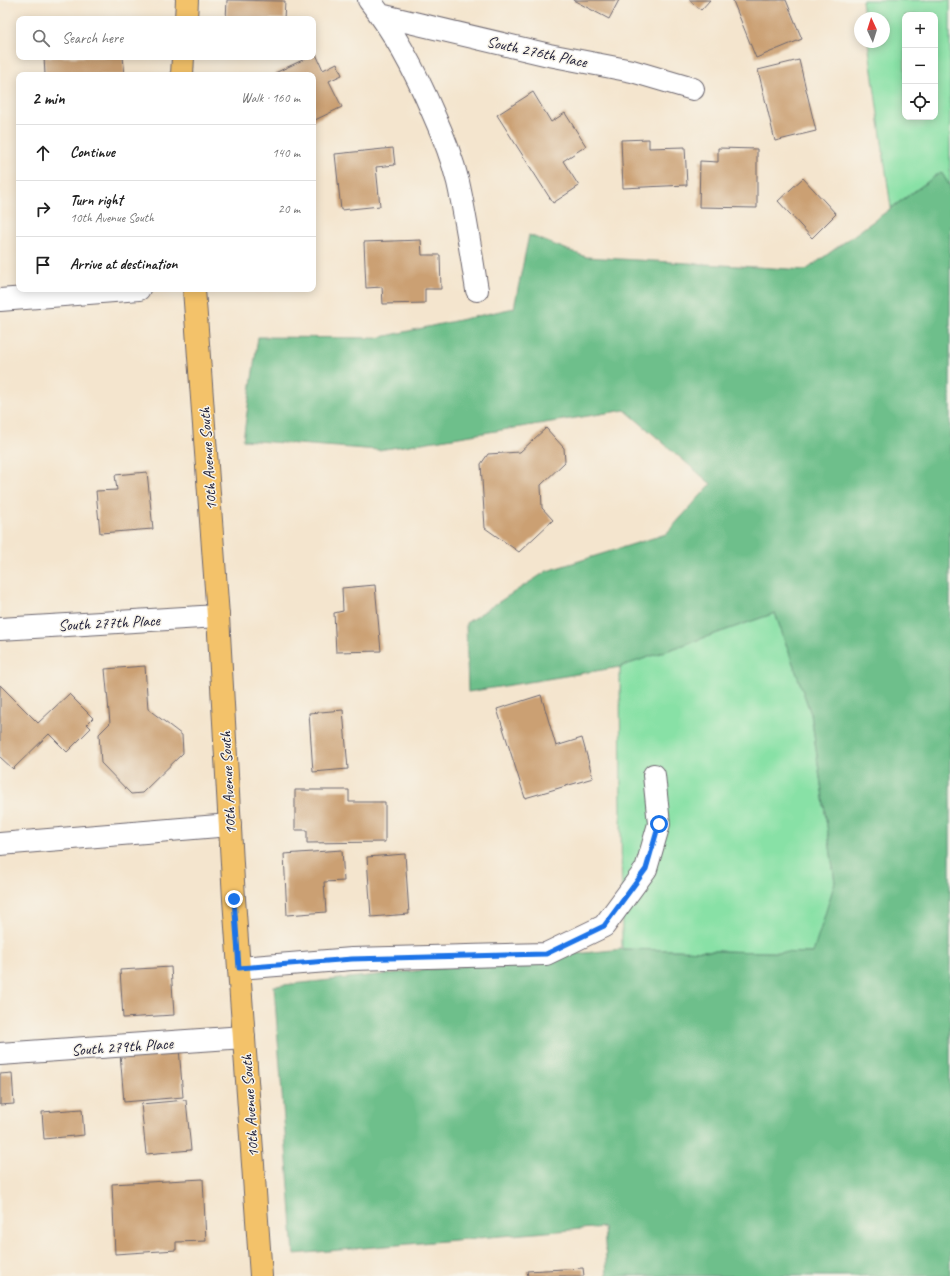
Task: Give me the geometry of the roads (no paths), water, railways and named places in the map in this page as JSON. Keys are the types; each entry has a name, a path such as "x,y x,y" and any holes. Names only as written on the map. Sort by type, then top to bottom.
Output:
{"main road":[{"path":"186,16 187,0"},
{"path":"182,72 183,60"},
{"name":"10th Avenue South","path":"194,292 218,616 239,968 261,1276"}],"street":[{"name":"South 276th Place","path":"374,7 549,56 632,71 693,89"},
{"path":"374,7 402,51 424,92 443,136 458,182 477,290"},
{"path":"0,300 101,292"},
{"name":"South 277th Place","path":"0,629 218,616"},
{"path":"239,968 352,959 546,954 604,926 646,869 659,824 654,775"},
{"path":"0,844 230,825"},
{"name":"South 279th Place","path":"0,1054 244,1037"}]}
